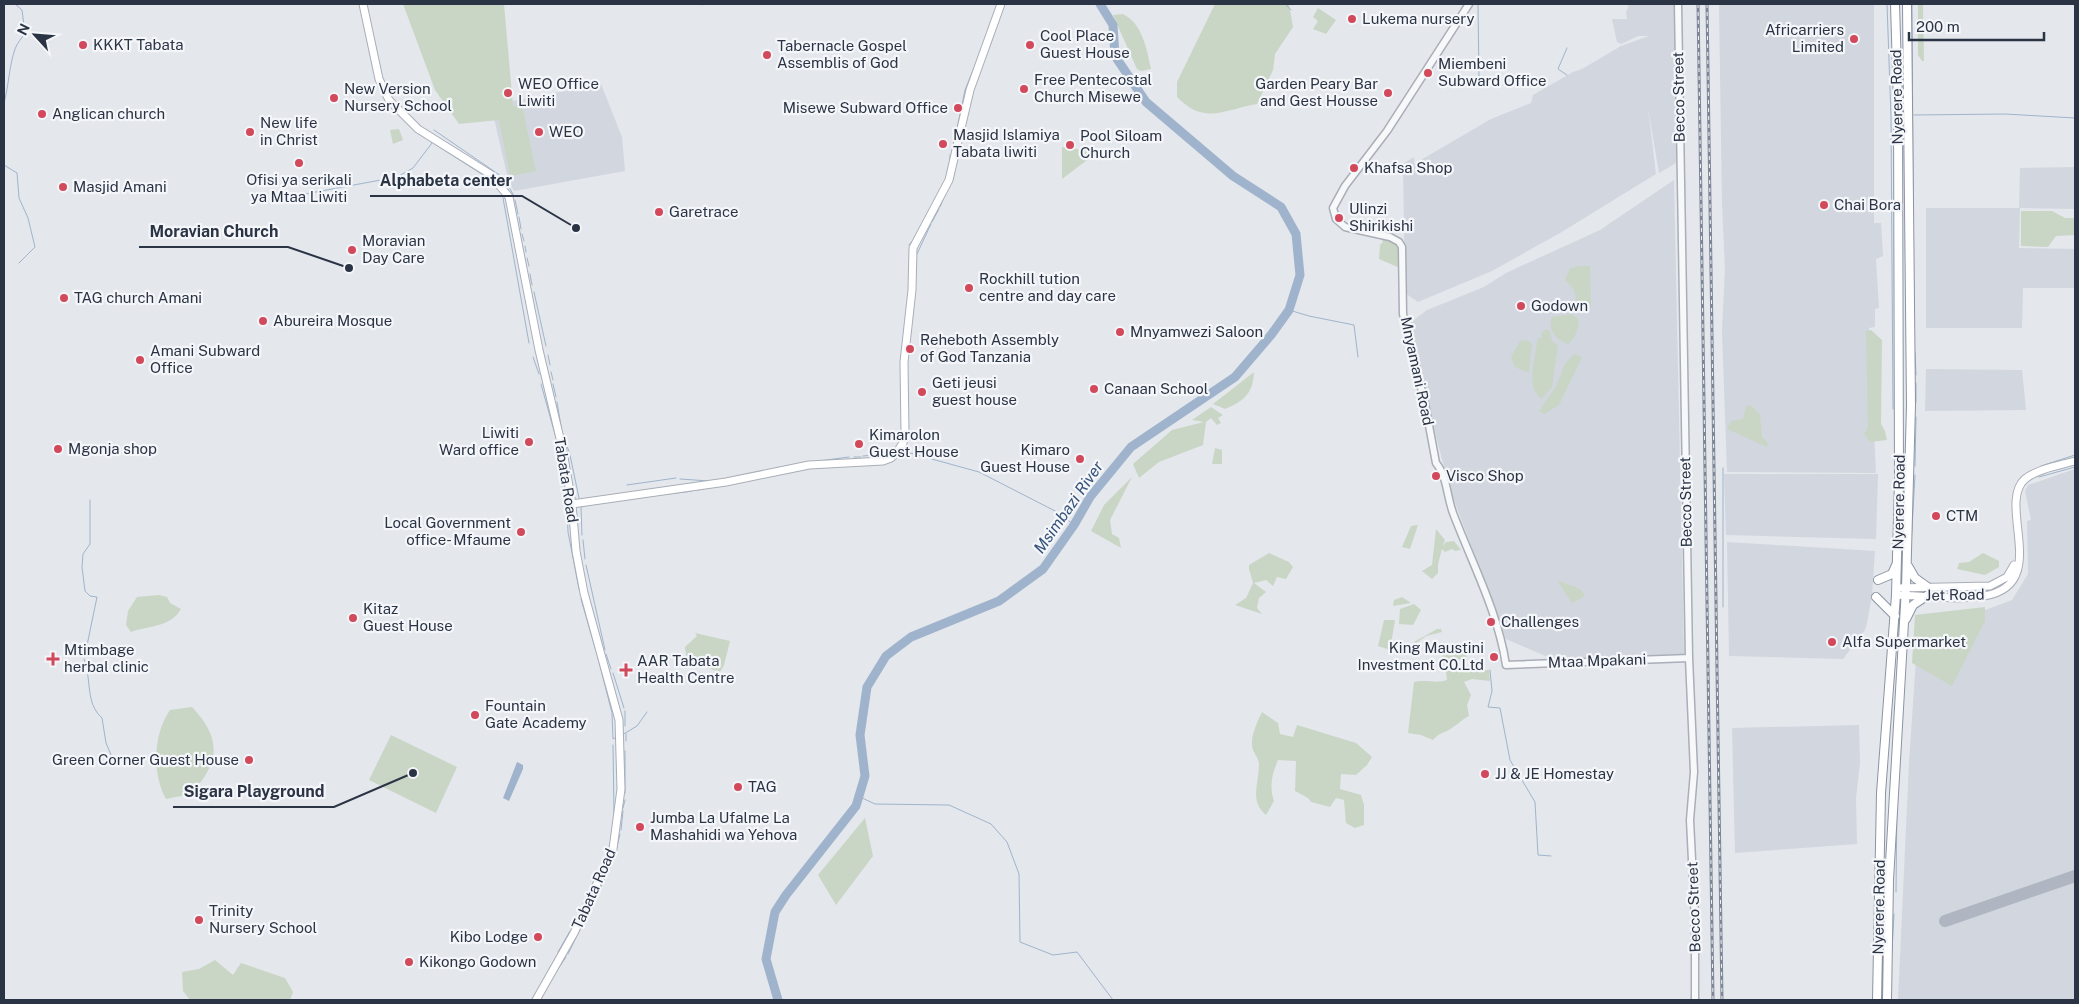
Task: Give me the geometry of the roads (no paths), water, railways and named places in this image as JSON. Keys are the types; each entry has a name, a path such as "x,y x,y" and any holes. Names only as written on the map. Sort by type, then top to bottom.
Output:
{"highway":[{"name":"Nyerere Road","path":"1877,1000 1882,793 1895,616 1901,396 1895,4"},
{"name":"Nyerere Road","path":"1887,1000 1889,880 1906,592 1911,405 1907,4"},
{"path":"1904,627 1913,605 1928,592 1911,574 1907,560"},
{"path":"1878,580 1892,574 1897,563"},
{"path":"1876,597 1895,616"}],"main road":[{"name":"Tabata Road","path":"363,4 379,78 389,100 418,129 490,174 508,197 572,504 576,551 584,593 619,720 621,789 616,836 606,868 574,933 536,1000"},
{"path":"572,504 726,482 783,468 830,463 875,463 894,456 903,443 905,432 904,362 912,290 912,248 949,180 970,90 1001,4"},
{"name":"Jet Road","path":"1896,592 1928,592 1984,587 1998,583 2008,577 2016,559 2017,492 2024,479 2075,461"}],"street":[{"name":"Mnyamani Road","path":"1469,4 1387,131 1345,186 1333,208 1336,219 1345,227 1390,236 1399,242 1402,247 1403,314 1425,404 1436,462 1440,468 1452,510 1501,634 1506,665"},
{"name":"Becco Street","path":"1678,4 1689,658 1694,772 1690,820 1696,920 1695,1000"},
{"name":"Mtaa Mpakani","path":"1506,665 1689,658"}],"water":[{"path":"517,762 523,765 523,769 509,801 503,798"}],"waterway":[{"path":"4,103 13,55 25,33 22,10 15,4"},
{"name":"Msimbazi River","path":"778,1000 766,959 775,912 786,895 856,806 865,776 860,735 867,687 886,656 911,637 999,601 1043,569 1074,525 1090,497 1131,447 1235,377 1271,335 1289,310 1300,275 1296,234 1281,207 1233,176 1146,102 1115,56 1113,25 1100,4"},
{"path":"1285,4 1291,10"},
{"path":"1478,4 1479,79"},
{"path":"1887,4 1891,117 1893,409"},
{"path":"1912,4 1914,343"},
{"path":"990,46 1003,7"},
{"path":"1567,48 1558,69 1567,75"},
{"path":"957,129 965,90 978,58"},
{"path":"389,105 412,128"},
{"path":"1914,115 2005,114 2075,118"},
{"path":"434,130 501,176"},
{"path":"953,149 956,132"},
{"path":"419,134 425,138"},
{"path":"430,141 491,180"},
{"path":"278,199 397,177 413,168 432,143"},
{"path":"950,155 950,161"},
{"path":"4,165 17,173 19,198 28,218 35,247 19,263"},
{"path":"505,180 514,196"},
{"path":"940,207 948,188"},
{"path":"503,198 529,343"},
{"path":"515,200 518,214"},
{"path":"932,222 939,209"},
{"path":"519,217 521,229"},
{"path":"917,254 931,224"},
{"path":"522,234 524,241"},
{"path":"909,245 913,240"},
{"path":"525,246 526,252"},
{"path":"527,258 529,266"},
{"path":"530,274 532,285"},
{"path":"534,292 546,346"},
{"path":"1289,310 1354,325 1358,357"},
{"path":"1915,352 1916,375"},
{"path":"548,355 550,365"},
{"path":"533,357 539,374"},
{"path":"551,372 553,380"},
{"path":"1916,383 1916,402"},
{"path":"541,384 556,438"},
{"path":"553,384 556,397"},
{"path":"557,402 561,426"},
{"path":"1915,466 1916,417"},
{"path":"563,436 570,454"},
{"path":"910,453 979,472 1059,513 1074,525"},
{"path":"863,456 889,454"},
{"path":"570,455 579,498"},
{"path":"2041,466 2075,455"},
{"path":"796,464 849,457"},
{"path":"854,457 861,457"},
{"path":"2039,477 2075,467"},
{"path":"1723,468 1723,607"},
{"path":"1910,564 1915,475"},
{"path":"627,485 676,478"},
{"path":"680,479 709,481"},
{"path":"565,484 566,500"},
{"path":"698,490 707,488"},
{"path":"686,492 696,490"},
{"path":"668,494 685,492"},
{"path":"85,655 97,597 90,596 85,591 82,567 83,554 90,544 90,500"},
{"path":"582,535 581,507 588,505"},
{"path":"567,509 568,532 579,589"},
{"path":"583,540 585,559"},
{"path":"586,565 605,650"},
{"path":"581,599 596,651"},
{"path":"1902,716 1908,621"},
{"path":"597,654 612,713 613,739 617,737"},
{"path":"606,654 611,669"},
{"path":"84,659 91,698 93,705 102,718 106,743 112,757"},
{"path":"1490,670 1492,691 1488,707 1500,708 1510,760 1535,802 1538,855 1551,856"},
{"path":"613,673 624,708"},
{"path":"625,711 625,726"},
{"path":"622,735 637,726 647,712"},
{"path":"626,734 626,741"},
{"path":"613,745 614,815"},
{"path":"625,751 625,793"},
{"path":"860,797 875,804 949,805 991,824 1007,842 1019,874 1020,942 1053,955 1077,952 1113,1000"},
{"path":"623,808 625,800"},
{"path":"1896,892 1897,800"},
{"path":"621,830 623,811"},
{"path":"614,859 620,834"},
{"path":"607,854 610,844"},
{"path":"568,954 610,868"},
{"path":"573,926 580,911"},
{"path":"1892,950 1894,914"},
{"path":"558,952 570,931"},
{"path":"550,968 556,957"},
{"path":"554,975 566,957"}],"railway":[{"path":"1698,4 1713,1000"},
{"path":"1707,4 1722,1000"}],"place":[{"name":"Lukema nursery","path":"1352,19"},
{"name":"Africarriers Limited","path":"1854,39"},
{"name":"KKKT Tabata","path":"83,45"},
{"name":"Cool Place Guest House","path":"1030,45"},
{"name":"Tabernacle Gospel Assemblis of God","path":"767,55"},
{"name":"Miembeni Subward Office","path":"1428,73"},
{"name":"Free Pentecostal Church Misewe","path":"1024,89"},
{"name":"WEO Office Liwiti","path":"508,93"},
{"name":"Garden Peary Bar and Gest Housse","path":"1388,93"},
{"name":"New Version Nursery School","path":"334,98"},
{"name":"Misewe Subward Office","path":"958,108"},
{"name":"Anglican church","path":"42,114"},
{"name":"New life in Christ","path":"250,132"},
{"name":"WEO","path":"539,132"},
{"name":"Masjid Islamiya Tabata liwiti","path":"943,144"},
{"name":"Pool Siloam Church","path":"1070,145"},
{"name":"Ofisi ya serikali ya Mtaa Liwiti","path":"299,163"},
{"name":"Khafsa Shop","path":"1354,168"},
{"name":"Masjid Amani","path":"63,187"},
{"name":"Chai Bora","path":"1824,205"},
{"name":"Garetrace","path":"659,212"},
{"name":"Ulinzi Shirikishi","path":"1339,218"},
{"name":"Alphabeta center","path":"576,228"},
{"name":"Moravian Day Care","path":"352,250"},
{"name":"Moravian Church","path":"349,268"},
{"name":"Rockhill tution centre and day care","path":"969,288"},
{"name":"TAG church Amani","path":"64,298"},
{"name":"Godown","path":"1521,306"},
{"name":"Abureira Mosque","path":"263,321"},
{"name":"Mnyamwezi Saloon","path":"1120,332"},
{"name":"Reheboth Assembly of God Tanzania","path":"910,349"},
{"name":"Amani Subward Office","path":"140,360"},
{"name":"Canaan School","path":"1094,389"},
{"name":"Geti jeusi guest house","path":"922,392"},
{"name":"Liwiti Ward office","path":"529,442"},
{"name":"Kimarolon Guest House","path":"859,444"},
{"name":"Mgonja shop","path":"58,449"},
{"name":"Kimaro Guest House","path":"1080,459"},
{"name":"Visco Shop","path":"1436,476"},
{"name":"CTM","path":"1936,516"},
{"name":"Local Government office- Mfaume","path":"521,532"},
{"name":"Kitaz Guest House","path":"353,618"},
{"name":"Challenges","path":"1491,622"},
{"name":"Alfa Supermarket","path":"1832,642"},
{"name":"King Maustini Investment C0.Ltd","path":"1494,657"},
{"name":"Mtimbage herbal clinic","path":"53,659"},
{"name":"AAR Tabata Health Centre","path":"626,670"},
{"name":"Fountain Gate Academy","path":"475,715"},
{"name":"Green Corner Guest House","path":"249,760"},
{"name":"Sigara Playground","path":"413,773"},
{"name":"JJ & JE Homestay","path":"1485,774"},
{"name":"TAG","path":"738,787"},
{"name":"Jumba La Ufalme La Mashahidi wa Yehova","path":"640,827"},
{"name":"Trinity Nursery School","path":"199,920"},
{"name":"Kibo Lodge","path":"538,937"},
{"name":"Kikongo Godown","path":"409,962"}]}
